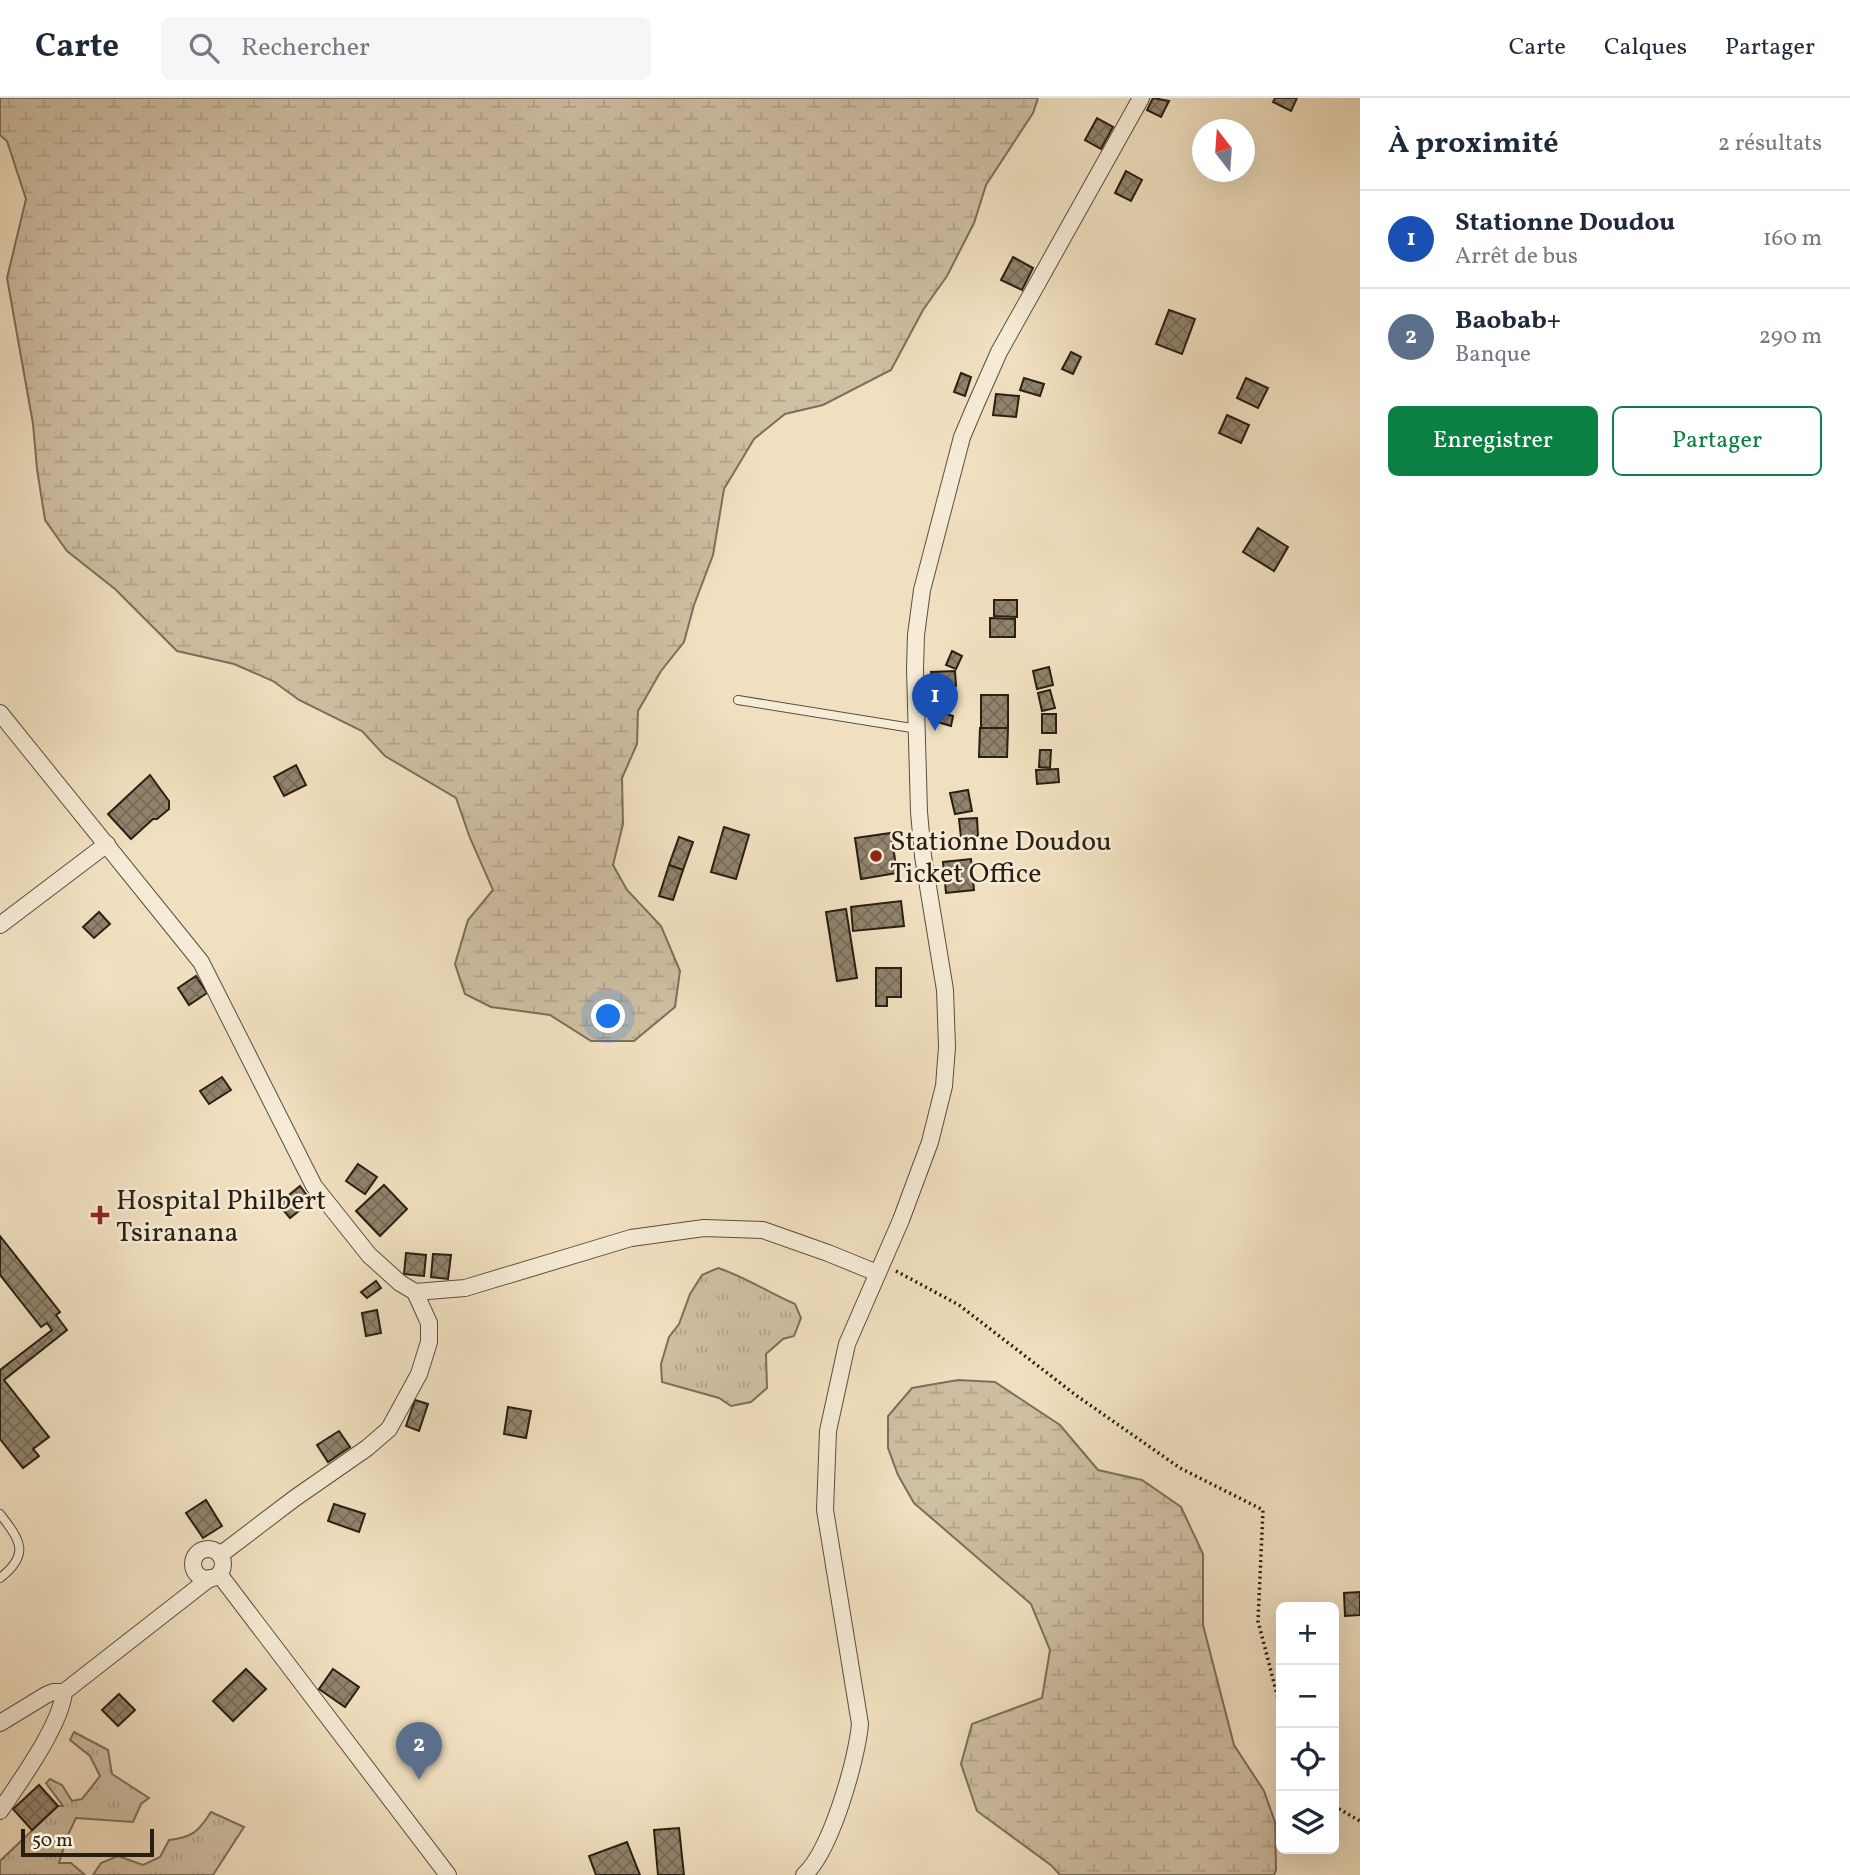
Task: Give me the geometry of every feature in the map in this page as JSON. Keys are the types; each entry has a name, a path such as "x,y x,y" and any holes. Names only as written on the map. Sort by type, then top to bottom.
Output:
{"street":[{"path":"804,1875 822,1848 833,1824 858,1747 860,1724 825,1510 828,1431 846,1344 901,1220 930,1142 944,1086 947,1047 945,990 923,856 919,812 915,657 921,598 962,437 999,352 1141,98"},
{"path":"0,713 201,962 314,1186 369,1255 400,1283 415,1292 429,1323 429,1342 419,1374 389,1429 220,1555"},
{"path":"0,925 107,844"},
{"path":"415,1292 465,1287 631,1238 704,1228 763,1230 880,1268"},
{"path":"0,1723 46,1695 64,1692 214,1576 223,1564 220,1555 211,1549 201,1550 194,1558 193,1568 200,1576 214,1576"},
{"path":"214,1576 448,1875"},
{"path":"0,1811 46,1737 59,1712 64,1692"}],"lane":[{"path":"738,700 918,729"},
{"path":"0,1514 17,1536 21,1547 19,1558 0,1578"}],"path":[{"path":"880,1268 959,1305 1077,1396 1180,1468 1263,1510 1258,1620 1276,1690"},
{"path":"1339,1809 1360,1821"}],"green space":[{"path":"0,98 1038,98 1033,113 986,185 974,223 947,276 923,310 891,370 823,405 785,414 754,439 724,489 713,555 694,605 684,642 661,671 638,711 637,744 622,778 623,824 613,865 627,890 661,926 680,971 675,1007 634,1041 591,1041 550,1015 491,1007 465,994 455,964 468,920 493,890 456,798 385,756 362,731 299,700 273,681 234,664 177,651 115,589 67,551 45,520 33,424 7,278 26,199 7,141 0,135"},
{"path":"718,1268 795,1304 801,1318 794,1336 783,1339 766,1354 767,1388 751,1402 731,1406 719,1398 662,1382 661,1364 669,1337 679,1324 690,1294 702,1275"},
{"path":"958,1380 995,1382 1060,1425 1098,1470 1142,1480 1181,1507 1203,1554 1203,1625 1234,1745 1264,1791 1275,1822 1274,1875 1060,1875 1052,1866 977,1811 961,1764 972,1724 1042,1698 1050,1650 1031,1604 914,1503 898,1475 888,1448 888,1416 912,1388"},
{"path":"74,1732 108,1750 112,1774 149,1798 141,1804 133,1822 76,1818 59,1863 71,1863 85,1875 0,1875 0,1861 58,1806 63,1806 46,1783 50,1779 62,1785 72,1801 82,1799 100,1776 90,1756 70,1740"},
{"path":"211,1812 244,1827 213,1875 93,1875 101,1863 118,1856 143,1865 160,1857 169,1840 194,1832"}],"building":[{"path":"1153,98 1169,101 1161,117 1147,110"},
{"path":"1275,98 1297,98 1291,111 1273,102"},
{"path":"1097,118 1113,127 1101,149 1085,140"},
{"path":"1126,171 1142,180 1131,201 1115,193"},
{"path":"1013,257 1033,268 1022,290 1001,280"},
{"path":"1169,310 1195,319 1182,354 1156,344"},
{"path":"1071,352 1081,357 1073,374 1062,369"},
{"path":"961,373 971,377 965,396 954,392"},
{"path":"1024,378 1044,384 1040,396 1020,390"},
{"path":"1246,378 1268,388 1258,408 1237,398"},
{"path":"996,394 1019,396 1016,417 993,415"},
{"path":"1227,415 1249,425 1241,443 1219,433"},
{"path":"1258,528 1288,547 1274,571 1243,552"},
{"path":"994,600 1017,600 1017,617 994,616"},
{"path":"990,618 1015,619 1015,637 990,637"},
{"path":"952,651 962,656 956,669 946,665"},
{"path":"1049,667 1053,685 1037,689 1033,671"},
{"path":"955,671 956,686 932,686 931,672"},
{"path":"1050,690 1055,708 1042,711 1038,693"},
{"path":"981,695 1008,695 1008,728 981,728"},
{"path":"937,711 953,716 951,726 934,721"},
{"path":"1042,714 1056,714 1056,733 1042,733"},
{"path":"980,728 1008,728 1007,757 979,757"},
{"path":"1040,750 1051,750 1050,768 1039,767"},
{"path":"296,765 306,785 284,796 274,777"},
{"path":"1058,769 1059,782 1037,784 1036,770"},
{"path":"150,775 169,801 169,809 131,839 108,814"},
{"path":"968,790 972,811 955,814 950,793"},
{"path":"977,818 978,836 961,838 959,819"},
{"path":"724,827 749,835 736,879 711,872"},
{"name":"Stationne Doudou Ticket Office","path":"891,833 897,873 861,879 855,838"},
{"path":"679,837 693,842 683,870 669,865"},
{"path":"971,859 974,890 946,893 943,862"},
{"path":"669,865 683,870 673,900 659,896"},
{"path":"901,901 904,926 853,931 851,907"},
{"path":"846,909 857,978 837,981 826,912"},
{"path":"99,912 110,924 94,938 83,927"},
{"path":"876,968 901,968 901,997 887,997 887,1006 876,1006"},
{"path":"196,976 207,993 189,1005 178,988"},
{"path":"222,1077 231,1090 209,1104 200,1091"},
{"path":"358,1164 377,1177 365,1194 346,1181"},
{"path":"384,1185 407,1209 380,1236 356,1211"},
{"path":"300,1186 311,1201 290,1218 278,1204"},
{"path":"0,1236 60,1312 56,1315 67,1330 4,1380 49,1437 33,1449 39,1456 23,1468 0,1439 0,1370 52,1330 47,1323 41,1327 0,1275"},
{"path":"406,1253 426,1255 424,1276 404,1274"},
{"path":"433,1254 451,1255 448,1279 431,1277"},
{"path":"376,1281 381,1288 367,1298 361,1292"},
{"path":"377,1310 381,1333 366,1336 362,1313"},
{"path":"415,1400 428,1404 419,1431 406,1426"},
{"path":"508,1407 531,1411 526,1438 504,1434"},
{"path":"339,1431 350,1447 328,1462 317,1445"},
{"path":"206,1500 222,1526 203,1538 186,1513"},
{"path":"334,1504 365,1514 359,1532 328,1521"},
{"path":"1360,1592 1360,1615 1345,1616 1344,1593"},
{"path":"246,1669 266,1689 233,1721 213,1701"},
{"path":"333,1669 359,1687 345,1707 319,1689"},
{"path":"119,1694 135,1710 118,1726 102,1710"},
{"path":"39,1785 58,1806 32,1830 13,1809"},
{"path":"679,1828 684,1875 658,1875 654,1830"},
{"path":"627,1842 640,1875 596,1875 589,1856"}],"place":[{"name":"Stationne Doudou","path":"935,731"},
{"name":"Stationne Doudou Ticket Office","path":"876,856"},
{"name":"Hospital Philbert Tsiranana","path":"100,1215"},
{"name":"Baobab+","path":"419,1780"}]}
